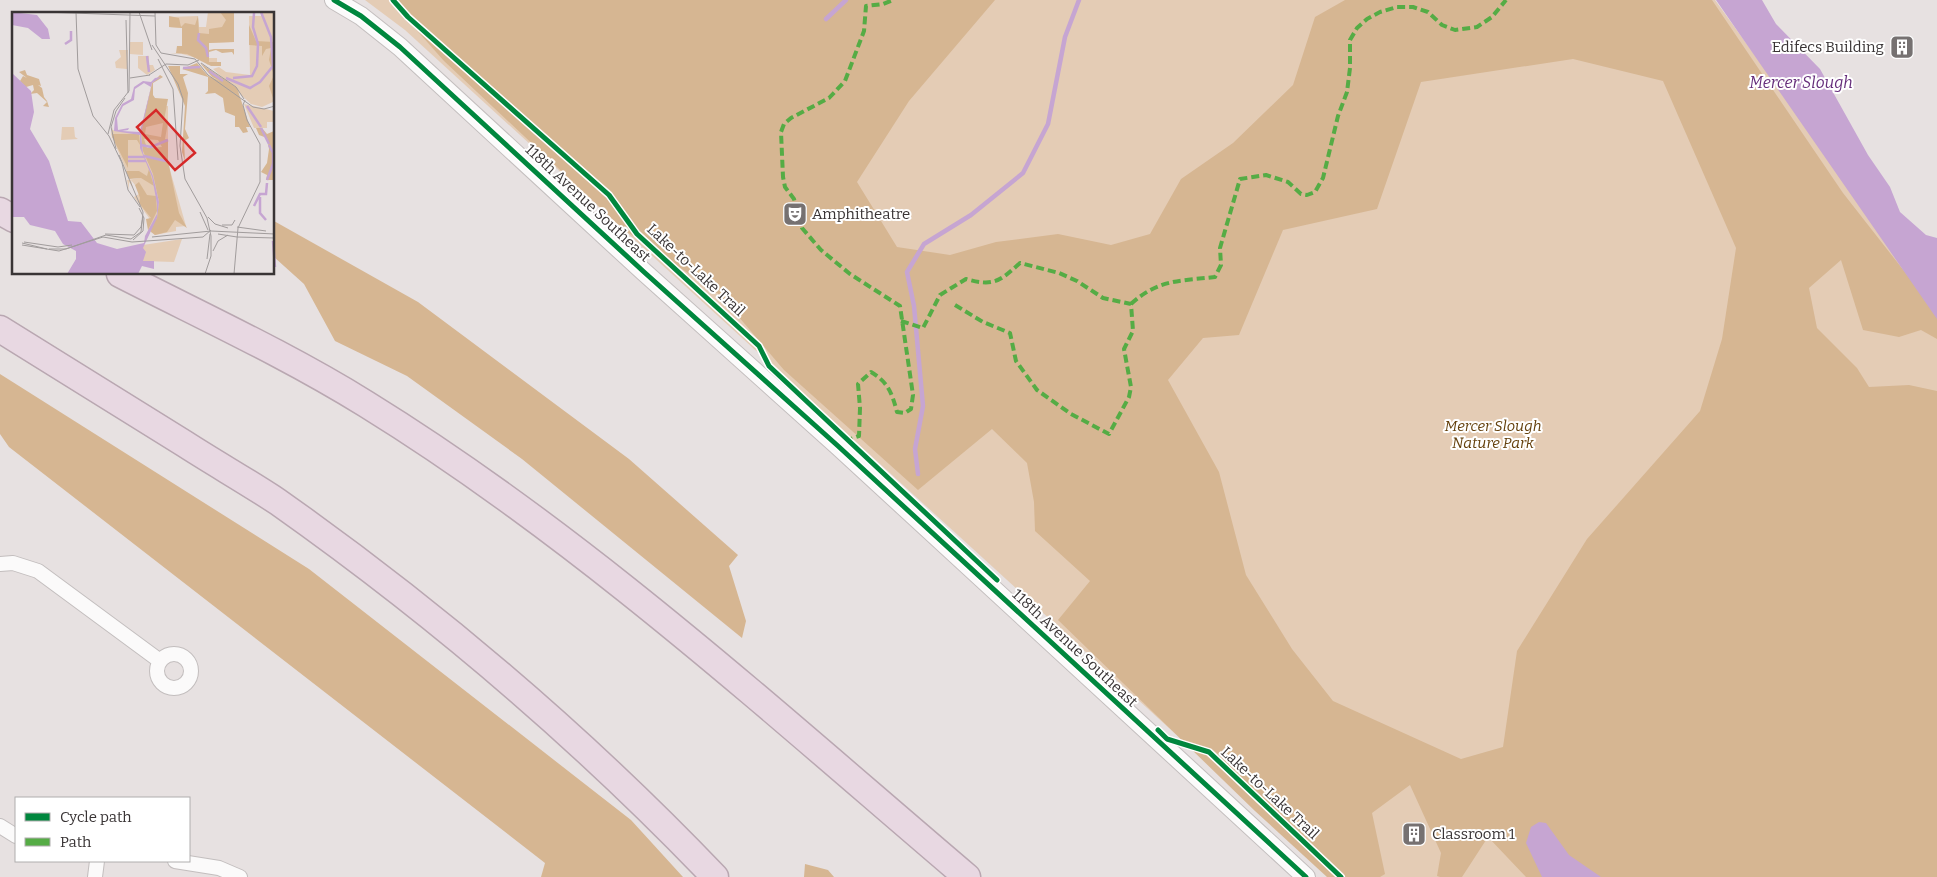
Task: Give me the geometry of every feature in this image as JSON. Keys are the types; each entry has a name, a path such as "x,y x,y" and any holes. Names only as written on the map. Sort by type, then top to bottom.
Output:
{"highway":[{"path":"0,213 12,219"},
{"path":"122,275 272,351 364,403 445,455 572,545 689,641 967,877"},
{"path":"0,329 276,501 396,590 479,656 556,722 625,786 716,877"}],"street":[{"name":"118th Avenue Southeast","path":"334,0 361,16 400,47 644,272 845,452 1306,877"},
{"path":"0,564 13,563 38,571 160,661"},
{"path":"0,826 15,835"},
{"path":"95,877 96,862"},
{"path":"181,862 218,868 240,877"}],"green space":[{"name":"Mercer Slough Nature Park","path":"365,0 1715,0 1937,308 1937,877 1332,877 405,30"}],"shaded area":[{"name":"Mercer Slough Nature Park","path":"390,0 995,0 909,101 857,182 897,247 950,255 996,242 1058,234 1111,245 1150,234 1181,179 1233,143 1293,85 1315,17 1345,0 1712,0 1843,193 1937,313 1937,339 1921,330 1899,337 1863,330 1841,260 1809,288 1817,328 1857,368 1869,387 1909,385 1937,391 1937,877 1526,877 1488,837 1462,877 1440,877 1437,876 1441,853 1410,785 1372,813 1385,874 1380,877 1327,877 1255,811 1058,620 1090,581 1035,531 1034,502 1027,463 992,429 918,490 784,370 720,295 623,229 444,61","holes":["1573,59 1663,81 1736,248 1722,339 1700,411 1587,539 1517,651 1503,747 1461,759 1333,701 1292,649 1246,575 1219,472 1168,380 1203,338 1239,335 1283,230 1377,209 1421,82"]},
{"path":"275,222 418,302 629,459 738,555 729,566 746,621 742,638 522,459 407,376 335,341 304,284 275,258"},
{"path":"0,374 309,569 631,820 683,877 541,877 545,863 9,447 0,434"},
{"path":"805,864 828,870 834,877 804,877"}],"water":[{"name":"Mercer Slough","path":"1716,0 1762,0 1776,24 1820,69 1868,155 1890,187 1900,212 1926,235 1937,238 1937,319"},
{"path":"1539,822 1546,823 1569,855 1601,877 1542,877 1526,843 1531,827"}],"waterway":[{"path":"826,19 846,0"},
{"path":"918,474 915,449 923,406 914,306 907,272 924,244 971,215 1023,173 1048,124 1065,37 1079,0"}],"marked path":[{"path":"845,441 859,436 860,408 858,384 871,372 882,380 889,389 897,412 905,413 911,409 913,395 900,306 850,274 821,250 802,228 794,199 785,187 781,132 784,124 791,118 829,98 845,81 864,31 866,6 883,4 893,0"},
{"path":"1131,304 1141,296 1160,286 1181,281 1215,277 1221,265 1220,248 1240,179 1266,175 1288,182 1301,194 1307,195 1315,192 1323,178 1338,116 1347,92 1350,68 1350,40 1357,28 1367,19 1380,12 1397,7 1413,7 1428,12 1442,25 1455,30 1477,27 1492,17 1506,0"},
{"path":"901,321 923,328 940,295 966,279 983,282 996,281 1020,263 1059,273 1077,281 1103,298 1131,304"},
{"path":"955,305 983,322 1010,333 1016,361 1037,390 1071,414 1109,434 1129,397 1131,387 1124,349 1133,331 1131,304"}],"cycle path":[{"path":"334,0 361,16 400,47 644,272 838,446 1306,877"},
{"name":"Lake-to-Lake Trail","path":"393,0 408,17 609,195 637,234 759,346 769,366 997,580"},
{"name":"Lake-to-Lake Trail","path":"1158,730 1167,739 1209,752 1341,877"}],"place":[{"name":"Edifecs Building","path":"1902,47"},
{"name":"Amphitheatre","path":"795,214"},
{"name":"Classroom 1","path":"1414,834"}]}
